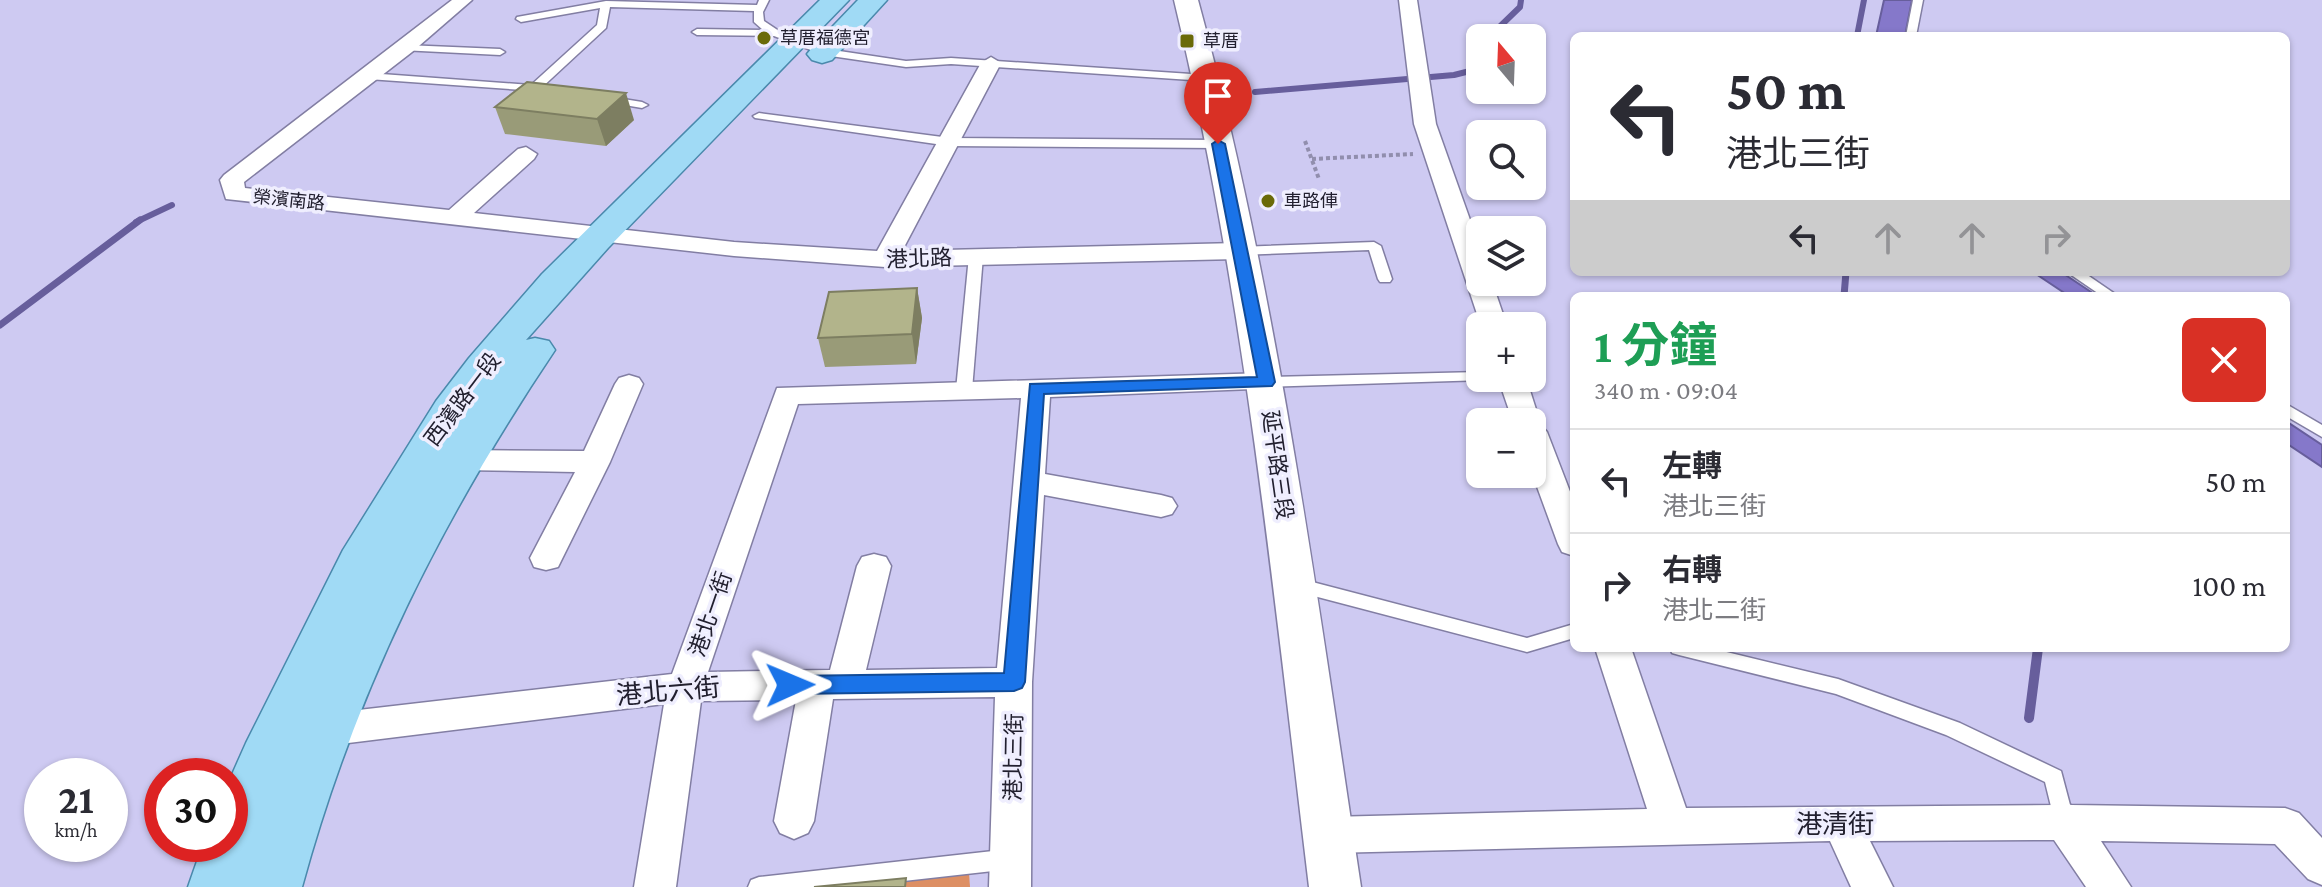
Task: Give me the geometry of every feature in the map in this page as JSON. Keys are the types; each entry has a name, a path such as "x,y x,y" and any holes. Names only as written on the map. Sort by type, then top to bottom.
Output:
{"main road":[{"name":"西濱路一段","path":"272,887 289,824 324,730 404,555 509,383 562,317 620,236 835,0"},
{"name":"西濱路一段","path":"218,887 277,736 333,613 395,494 440,425 517,326 759,116 799,42 873,0"}],"street":[{"name":"榮濱南路","path":"463,0 232,180 234,194 620,236"},
{"name":"延平路三段","path":"1186,0 1206,78 1266,382 1335,887"},
{"path":"1408,0 1425,124 1489,312"},
{"path":"885,259 991,63"},
{"path":"455,218 526,154"},
{"name":"港北路","path":"620,236 734,249 885,259 1238,251"},
{"path":"964,390 1266,382"},
{"path":"546,558 595,462 629,384"},
{"name":"港北三街","path":"1011,873 1014,682 1036,388"},
{"name":"港北一街","path":"655,887 685,687 787,395 964,390"},
{"path":"461,460 595,462"},
{"path":"1546,469 1570,533"},
{"path":"1029,482 1161,506"},
{"path":"794,821 831,684 874,566"},
{"path":"1614,652 1672,825"},
{"name":"港北六街","path":"324,730 685,687 1014,682"},
{"path":"2063,820 2110,887"},
{"name":"港清街","path":"1330,835 1672,825 2063,820 2285,826 2322,866"},
{"path":"1842,825 1872,887"}],"lane":[{"path":"1912,32 1918,0"},
{"path":"521,19 606,4 762,4 759,22 799,42"},
{"path":"534,89 602,26 606,4"},
{"path":"697,32 799,42 906,64 951,61 1206,78"},
{"path":"405,48 500,52"},
{"path":"368,76 549,91"},
{"path":"595,98 642,105"},
{"path":"759,116 950,142 1218,144"},
{"path":"1238,251 1374,246 1385,279"},
{"path":"964,390 976,256"},
{"path":"2080,276 2105,292"},
{"path":"1266,382 1466,377"},
{"path":"2290,412 2322,432"},
{"path":"1294,584 1527,645 1570,632"},
{"path":"1695,652 1838,687 1953,729 2054,777 2063,820"},
{"path":"759,887 1011,873"}],"path":[{"path":"1305,141 1319,179"},
{"path":"1312,159 1434,152"}],"shaded area":[{"path":"1884,0 1912,0 1906,32 1877,32"},
{"path":"2039,276 2067,276 2091,292 2063,292"},
{"path":"2290,424 2322,445 2322,467 2290,446"},
{"path":"969,873 970,887 852,887"}],"building":[{"path":"527,82 626,93 597,119 495,107"},
{"path":"917,288 912,334 818,338 829,292"},
{"path":"906,878 905,887 814,887"}],"waterway":[{"path":"1502,24 1520,7 1521,0"},
{"path":"1858,32 1864,0"},
{"path":"1255,92 1466,72"},
{"path":"140,220 172,205"},
{"path":"0,325 140,220"},
{"path":"1844,292 1846,276"},
{"path":"2029,718 2037,652"}],"place":[{"name":"草厝福德宮","path":"764,38"},
{"name":"草厝","path":"1187,41"},
{"name":"車路俥","path":"1268,201"}],"route":[{"path":"790,685 1014,682 1036,388 1266,382 1218,144"}]}
